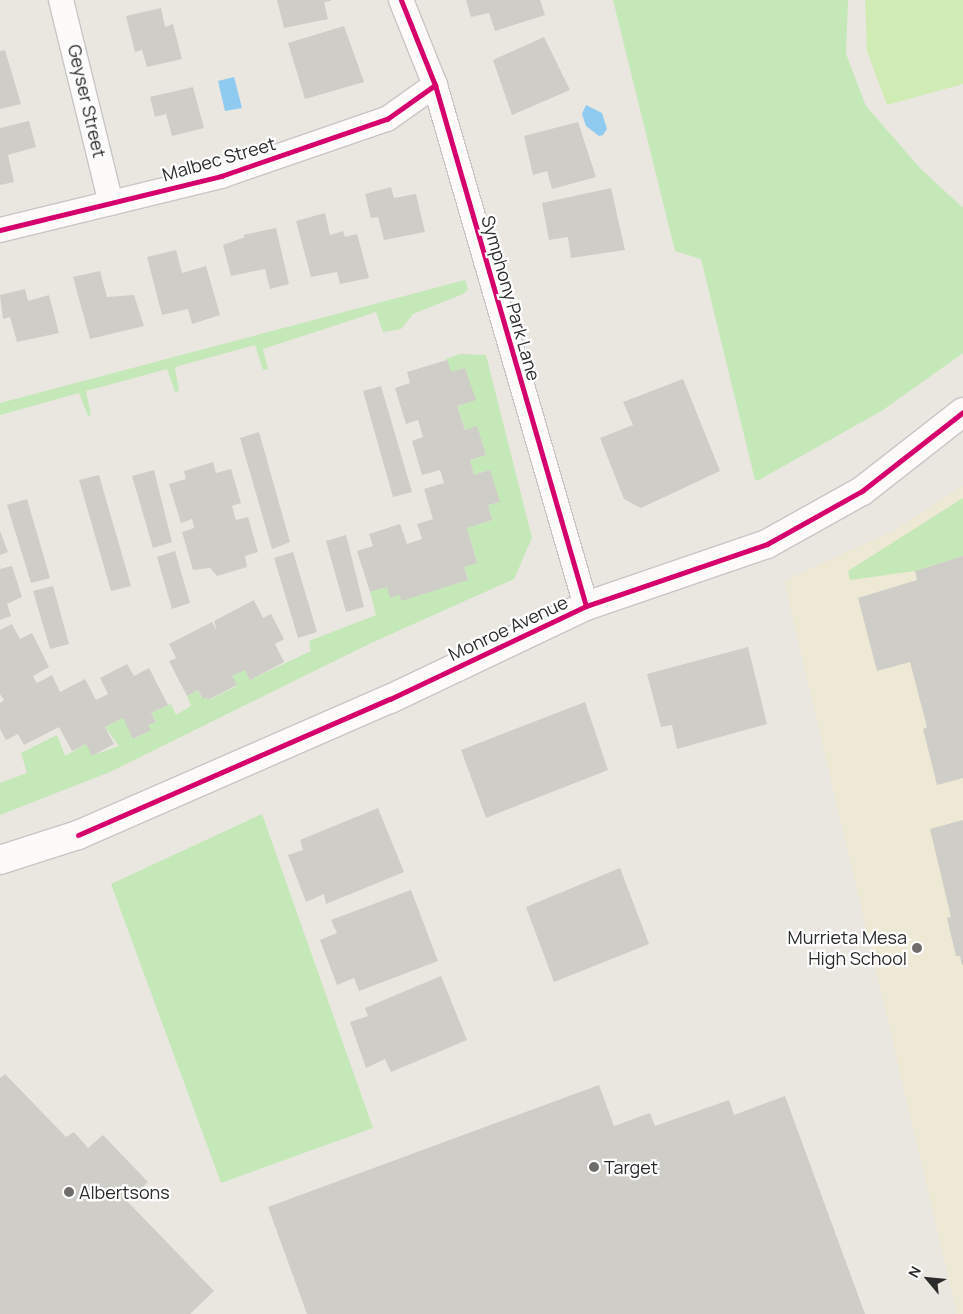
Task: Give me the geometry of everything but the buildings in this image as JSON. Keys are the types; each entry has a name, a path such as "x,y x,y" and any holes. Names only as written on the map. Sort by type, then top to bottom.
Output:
{"street":[{"name":"Geyser Street","path":"62,0 111,203"},
{"name":"Symphony Park Lane","path":"401,0 435,85 586,606"},
{"name":"Malbec Street","path":"0,230 221,176 387,119 435,85"},
{"name":"Monroe Avenue","path":"0,860 87,831 390,699 586,606 767,544 862,491 963,412"}],"shaded area":[{"name":"Murrieta Mesa High School","path":"963,486 963,1314 957,1314 784,581 895,530"}],"green space":[{"path":"613,0 848,0 846,54 866,106 920,168 963,208 963,353 883,410 759,480 755,480 701,259 675,251"},
{"path":"865,0 963,0 963,84 887,105 867,51"},
{"path":"465,280 468,289 463,294 413,314 401,329 383,332 376,312 263,349 268,369 263,370 255,345 175,367 179,391 175,392 167,369 86,391 91,415 88,416 79,393 0,415 0,403"},
{"path":"460,354 486,355 532,538 514,579 369,644 110,772 0,815 0,783 27,773 21,753 57,735 65,756 86,744 93,755 119,746 105,727 123,718 134,739 150,730 148,725 156,721 151,713 171,704 176,715 191,706 187,696 198,690 202,698 206,697 209,700 237,686 232,676 245,670 250,680 311,651 309,641 376,615 370,592 387,587 400,595 402,600 468,580 464,567 477,562 467,528 492,520 488,505 499,502 490,470 474,475 470,460 486,455 477,427 465,430 457,406 475,400 465,368 450,373 446,359"},
{"path":"963,498 963,556 915,571 850,580 848,571"},
{"path":"262,814 373,1128 221,1183 111,884"}],"water":[{"path":"234,77 242,108 225,111 218,81"},
{"path":"586,105 602,113 607,129 603,135 599,136 586,126 582,114"}],"cycle path":[{"path":"401,0 435,85 586,606"},
{"path":"0,230 221,176 387,119 435,85"},
{"path":"78,835 390,699 586,606 767,544 862,491 963,412"}],"place":[{"name":"Murrieta Mesa High School","path":"917,948"},
{"name":"Target","path":"594,1167"},
{"name":"Albertsons","path":"69,1192"}]}
